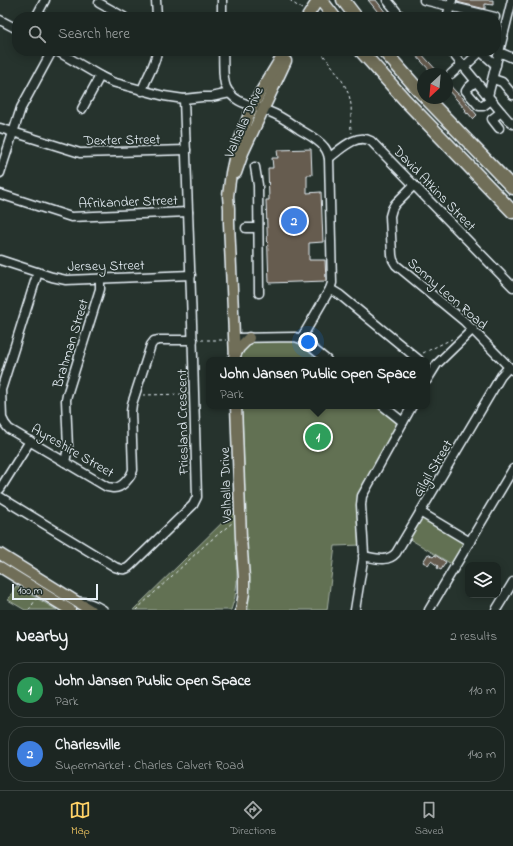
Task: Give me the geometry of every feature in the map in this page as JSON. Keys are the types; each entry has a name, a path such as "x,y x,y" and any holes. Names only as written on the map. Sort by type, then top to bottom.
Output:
{"highway":[{"path":"322,0 330,12"},
{"path":"343,0 352,12"},
{"path":"366,56 410,105 513,212"},
{"path":"389,56 417,87"},
{"path":"432,104 513,188"}],"main road":[{"path":"309,12 318,0"},
{"name":"Valhalla Drive","path":"234,357 230,339 233,311 229,208 238,166 258,108 261,91 282,56"},
{"name":"Valhalla Drive","path":"258,108 288,56"},
{"path":"235,357 242,345 249,338"},
{"name":"Valhalla Drive","path":"236,409 244,585 242,610"},
{"path":"0,554 74,606"},
{"name":"Valhalla Drive","path":"236,610 242,563"},
{"path":"0,567 74,606 90,610"}],"street":[{"path":"39,12 45,0"},
{"path":"156,0 157,12"},
{"path":"222,0 222,12"},
{"path":"387,0 397,12"},
{"path":"424,0 451,3 479,12"},
{"path":"501,44 512,0"},
{"path":"99,3 115,12"},
{"path":"501,18 507,20"},
{"path":"0,20 12,26"},
{"path":"501,53 513,58"},
{"path":"0,173 21,108 49,56"},
{"path":"66,56 115,83 164,96 184,99 202,97 228,90"},
{"path":"142,91 156,56"},
{"path":"223,56 224,78 228,90 235,98 241,102 279,116 319,142 326,149 329,158 332,279 330,289 301,339"},
{"path":"455,56 501,112 513,124"},
{"path":"453,73 475,56"},
{"path":"486,56 496,65"},
{"path":"476,81 466,90 480,107 483,106 490,98 498,56"},
{"path":"82,109 100,76"},
{"path":"493,78 502,82 513,95"},
{"name":"Friesland Crescent","path":"0,497 122,570 127,569 196,501 193,340 184,99"},
{"path":"499,128 492,119 501,112"},
{"name":"Dexter Street","path":"0,128 83,154 186,150"},
{"name":"David Atkins Street","path":"356,140 363,139 371,141 513,287"},
{"path":"329,158 356,140"},
{"path":"255,166 258,185 259,293"},
{"name":"Sonny Leon Road","path":"414,186 395,204 391,212 393,260 398,266 473,329 511,369"},
{"name":"Afrikander Street","path":"0,194 71,216 188,212"},
{"path":"246,228 258,228"},
{"name":"Jersey Street","path":"0,260 66,280 191,276"},
{"name":"Ayreshire Street","path":"38,272 1,390 2,418 9,428 107,487 114,488 121,486 133,470 132,404 151,345 154,341 159,340 193,340"},
{"name":"Brahman Street","path":"65,462 68,448 66,400 100,289 100,279"},
{"path":"330,289 340,295 416,357"},
{"path":"430,369 473,329"},
{"path":"230,339 291,337 301,339 322,357"},
{"name":"Gilgil Street","path":"364,556 386,559 393,556 501,376 511,369"},
{"path":"387,409 403,422"},
{"path":"355,610 364,556 361,505 362,496 410,409"},
{"path":"0,489 30,441"},
{"path":"429,610 513,469"},
{"path":"420,512 470,542"},
{"path":"496,610 513,582"},
{"path":"74,606 83,602 94,605 102,610"}],"path":[{"path":"290,0 304,12"},
{"path":"324,56 344,84 351,104 351,129 356,140"},
{"path":"419,357 423,352 453,338 460,342"},
{"path":"193,340 230,339"},
{"path":"134,395 194,394"},
{"path":"136,610 205,545 234,522"},
{"path":"29,610 37,597"}],"green space":[{"path":"291,341 299,343 318,357 240,357 244,349 253,342"},
{"path":"242,409 382,409 392,417 397,425 359,495 361,545 335,546 327,610 248,610"},
{"path":"233,512 237,513 237,582 231,610 133,610"},
{"path":"424,519 463,542 463,548 453,565 408,538 420,520"},
{"path":"16,586 57,610 25,610 8,600"}],"building":[{"path":"368,0 376,0 385,12 378,12"},
{"path":"457,0 493,0 493,5 485,4 485,9 457,2"},
{"path":"417,56 424,56 435,68 428,68"},
{"path":"453,89 477,115 473,119 468,113 467,114 465,111 466,110 453,96"},
{"path":"311,149 312,175 307,175 307,193 321,192 323,242 309,243 309,260 325,260 326,281 269,283 266,200 269,200 268,168 273,168 272,158 278,158 277,150"},
{"path":"428,554 433,557 435,555 446,562 441,570 431,561 428,565 423,562"}],"place":[{"name":"Charlesville","path":"294,221"},
{"name":"John Jansen Public Open Space","path":"318,437"}]}
